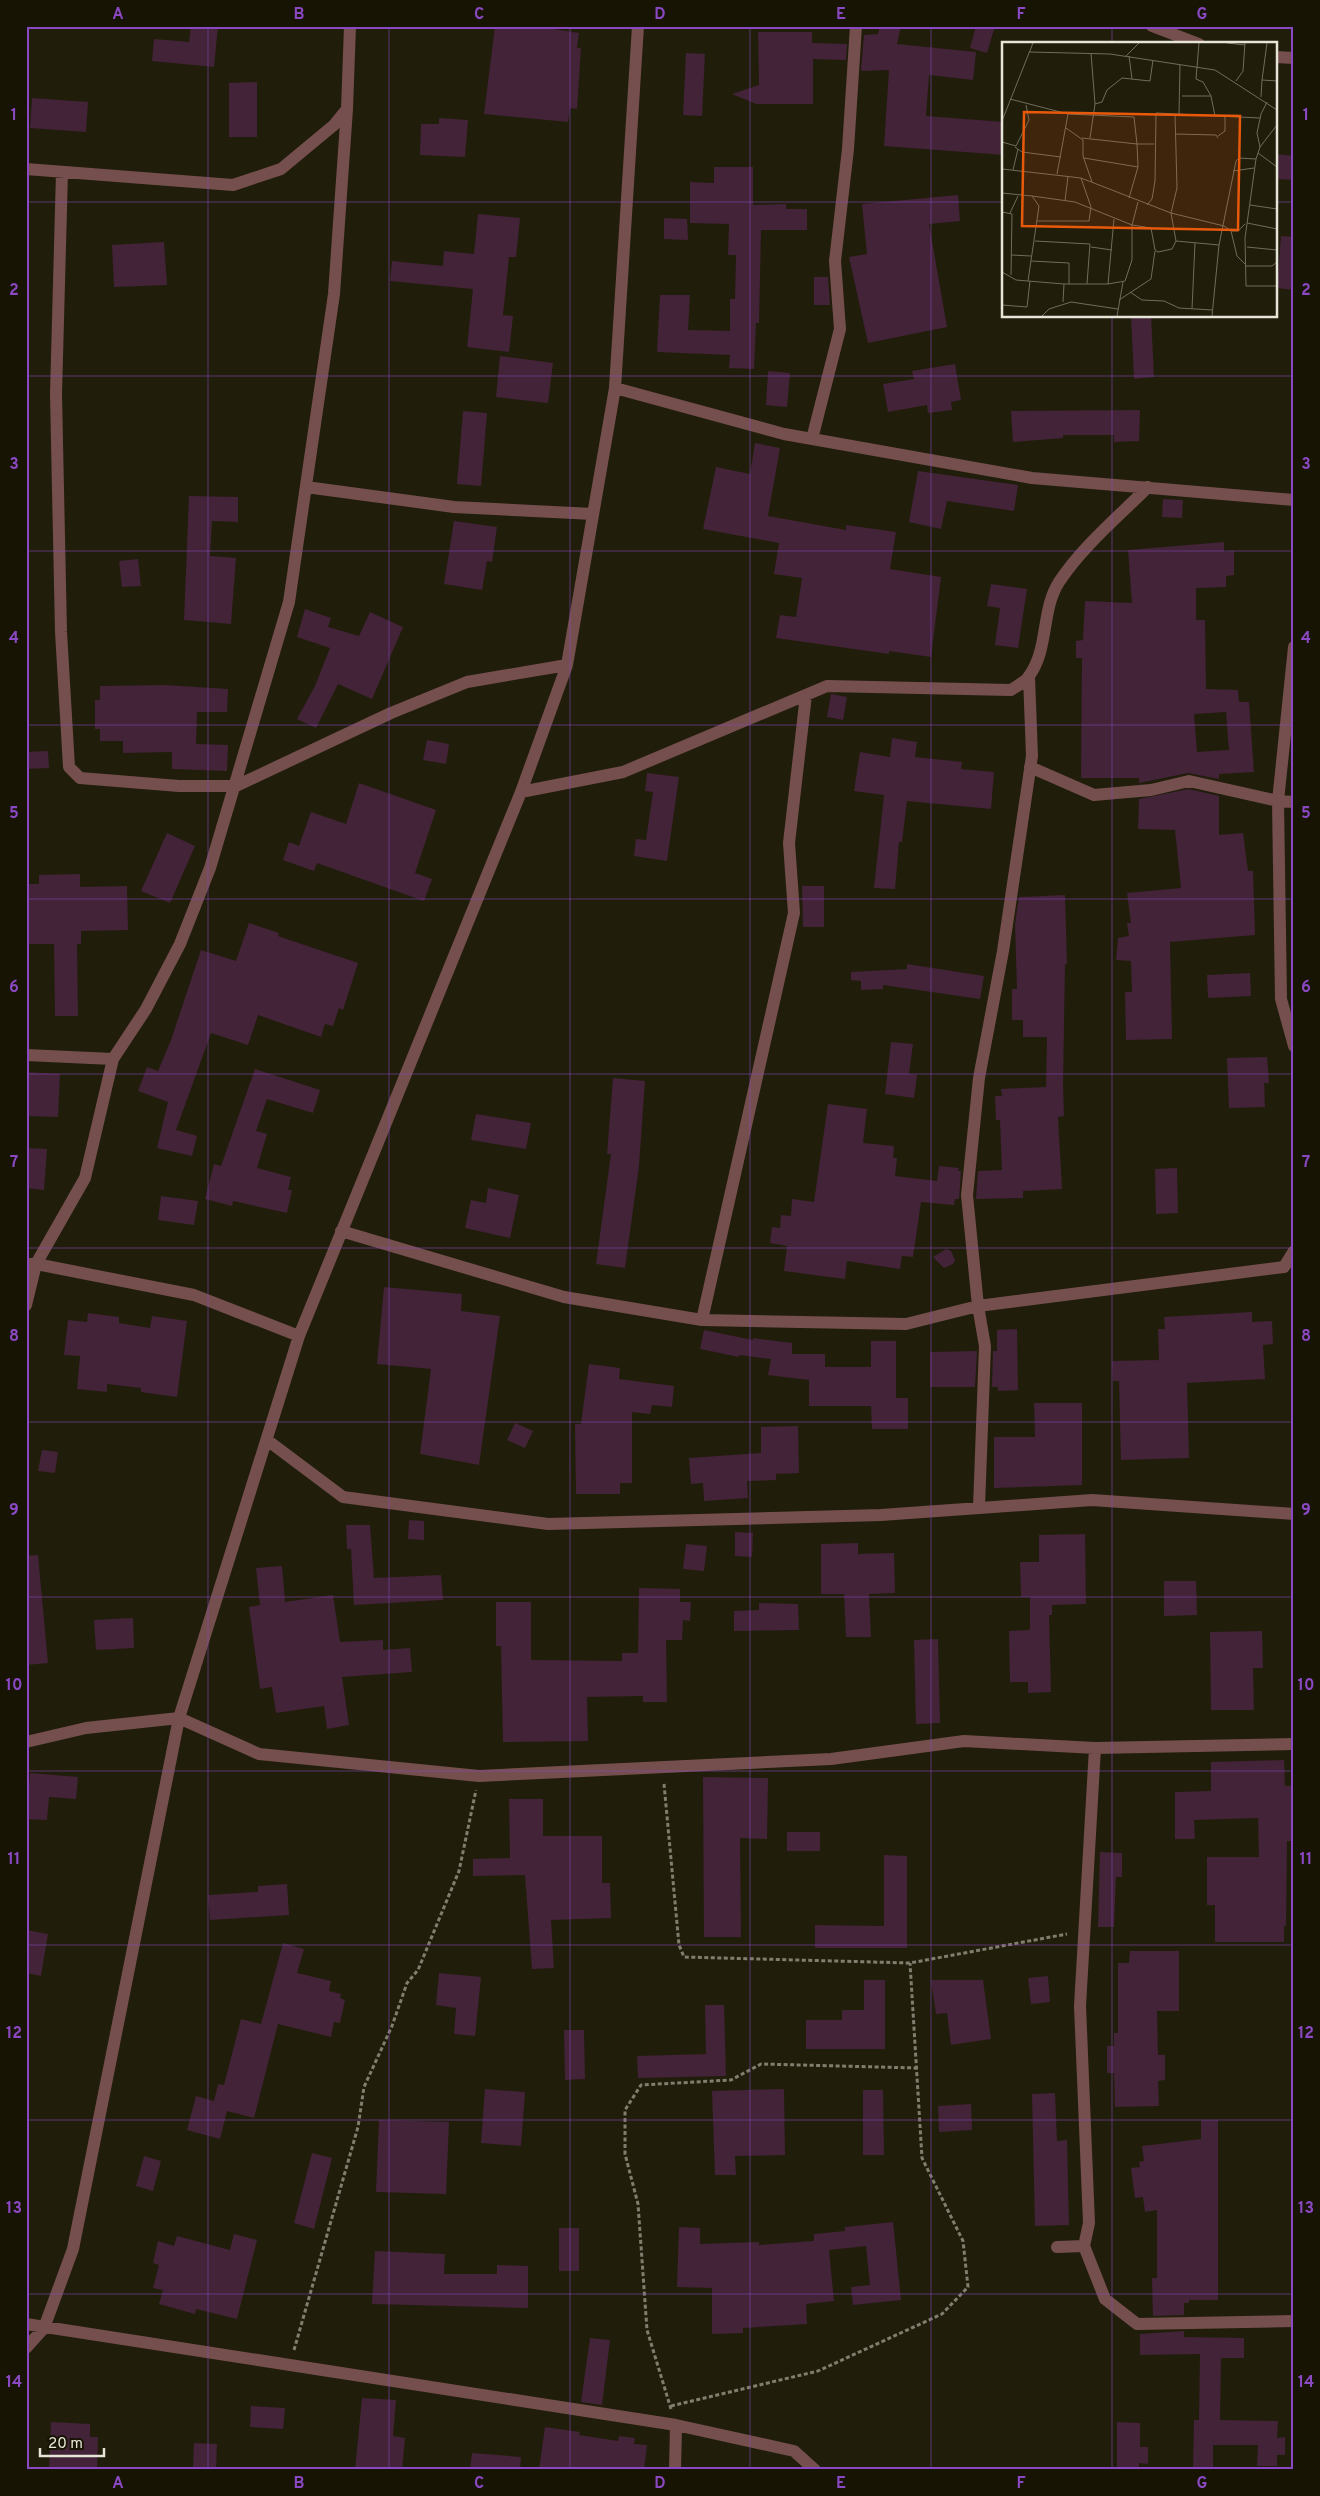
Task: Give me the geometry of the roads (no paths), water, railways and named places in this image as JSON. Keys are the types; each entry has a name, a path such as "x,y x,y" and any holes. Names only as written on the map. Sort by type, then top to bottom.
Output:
{"street":[{"path":"26,1305 31,1264 85,1178 113,1059 146,1009 180,944 210,868 236,786 289,602 334,294 347,109 350,26"},
{"path":"26,2348 44,2328 73,2249 178,1718 299,1336 521,792 567,665 615,388 638,26"},
{"path":"812,439 840,329 835,261 848,149 856,26"},
{"path":"1152,26 1194,42"},
{"path":"1278,57 1294,58"},
{"path":"26,169 232,185 281,169 334,124 347,109"},
{"path":"62,172 56,394 61,632 69,767 80,778 180,786 236,786 391,713 467,682 567,665"},
{"path":"615,388 784,434 1032,478 1148,486 1294,500"},
{"path":"979,1507 985,1346 978,1306 967,1195 979,1078 1003,951 1032,756 1029,677 1042,647 1046,615 1058,583 1084,552 1148,486"},
{"path":"306,487 454,507 593,514"},
{"path":"1294,647 1278,801 1281,998 1294,1046"},
{"path":"521,792 623,772 827,686 1011,690 1029,677"},
{"path":"702,1320 794,913 789,843 806,695"},
{"path":"1030,767 1094,796 1151,790 1189,781 1278,801 1294,802"},
{"path":"26,1055 113,1059"},
{"path":"341,1231 564,1298 702,1320 906,1324 978,1306 1284,1267 1294,1251"},
{"path":"31,1264 194,1295 299,1336"},
{"path":"267,1440 343,1497 548,1524 881,1515 1092,1500 1294,1514"},
{"path":"26,1742 86,1728 178,1718 258,1754 479,1776 831,1759 964,1742 1095,1748 1294,1744"},
{"path":"1095,1748 1080,2006 1089,2223 1084,2246 1106,2299 1138,2324 1294,2321"},
{"path":"1057,2247 1084,2246"},
{"path":"26,2324 676,2426 794,2451 816,2470"},
{"path":"675,2470 676,2426"}]}
